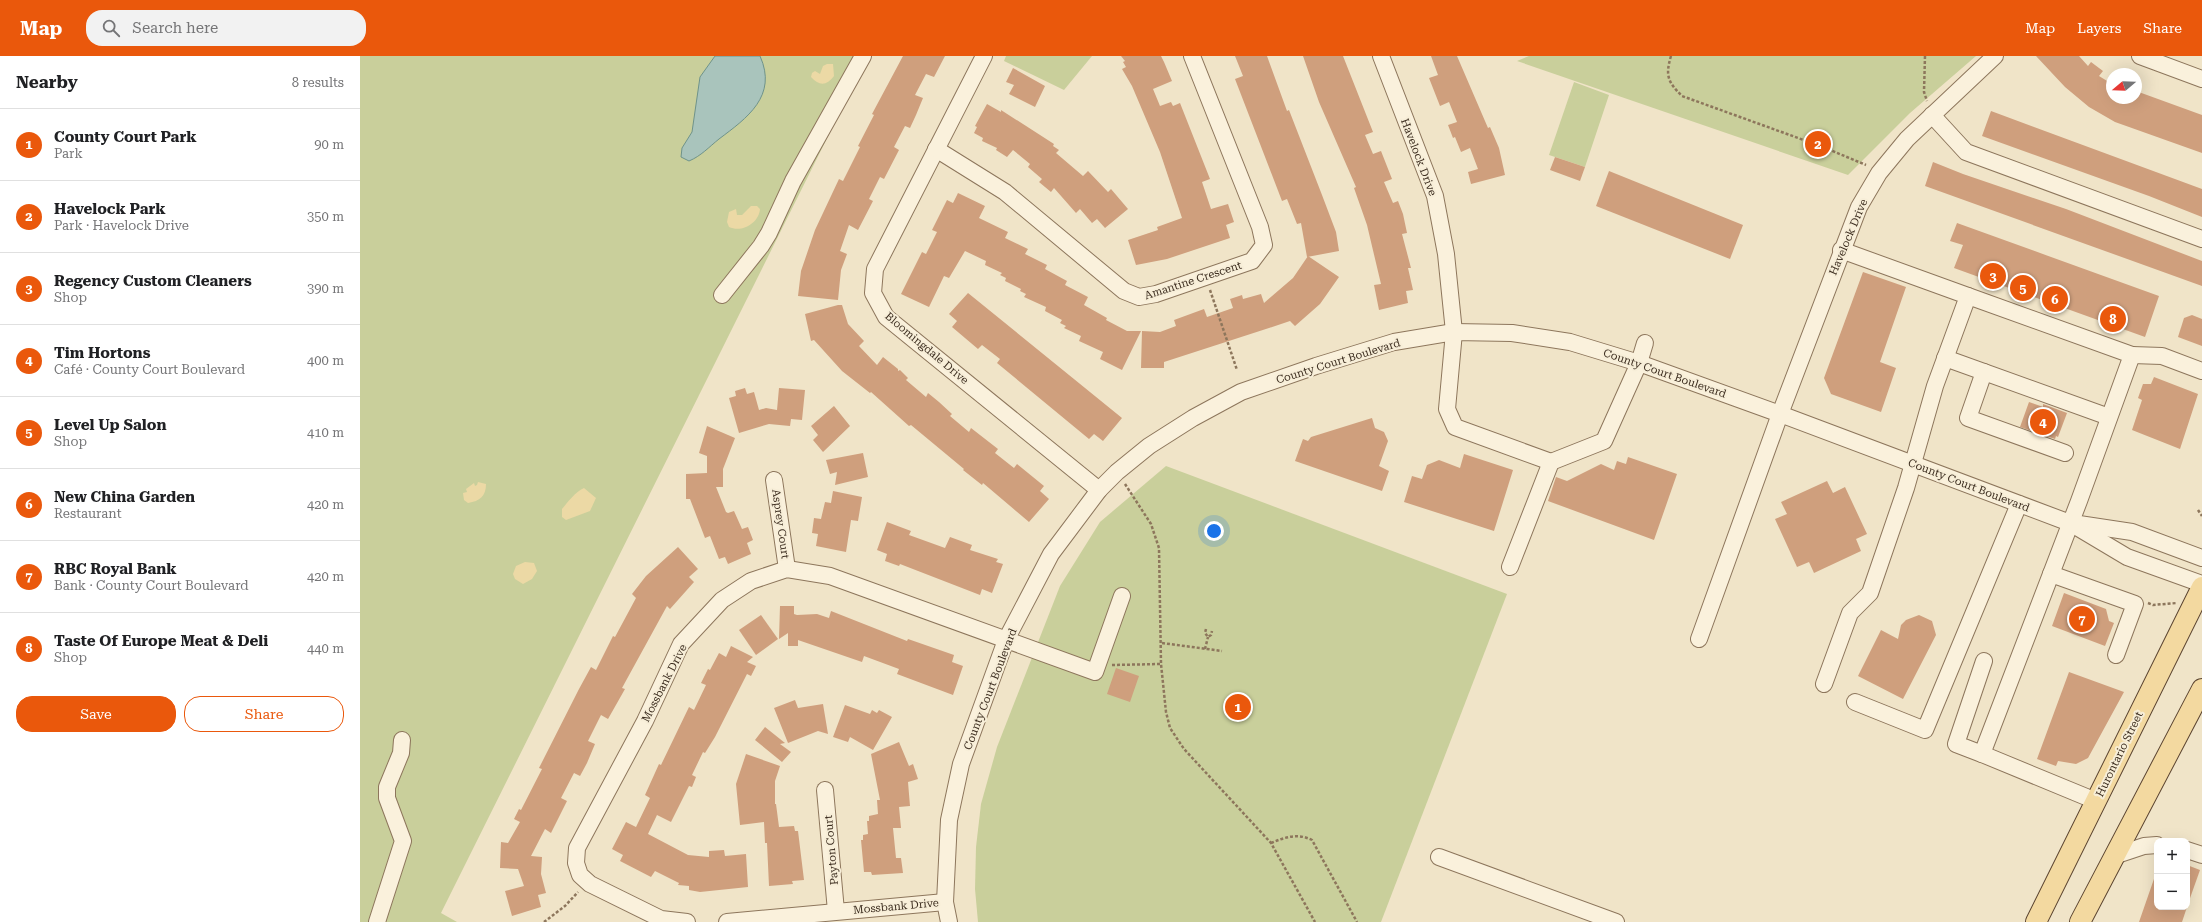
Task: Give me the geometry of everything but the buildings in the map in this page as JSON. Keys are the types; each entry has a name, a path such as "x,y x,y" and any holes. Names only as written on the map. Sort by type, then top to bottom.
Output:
{"main road":[{"name":"Hurontario Street","path":"2036,922 2202,586"},
{"path":"2080,922 2202,689"}],"street":[{"path":"722,295 769,232 793,181 863,56"},
{"name":"Bloomingdale Drive","path":"984,56 875,269 872,293 886,316 1099,490"},
{"name":"Amantine Crescent","path":"936,149 1005,192 1124,291 1139,297 1206,277 1252,261 1264,245 1260,227 1192,56"},
{"name":"Havelock Drive","path":"1381,56 1435,196 1446,254 1454,332 1447,409 1455,427 1551,462"},
{"name":"Havelock Drive","path":"1699,639 1780,414 1841,250 1859,207 1879,172 1907,139 1995,56"},
{"path":"2140,56 2202,79"},
{"path":"1932,115 1966,152 2202,239"},
{"path":"1841,250 2132,355 2162,356 2202,371"},
{"path":"1824,684 1850,613 1870,593 1913,464 1935,386 1968,296"},
{"name":"County Court Boulevard","path":"949,922 945,902 949,820 961,764 1006,640 1051,554 1099,490 1117,472 1149,446 1193,418 1241,392 1316,366 1394,342 1454,332 1512,334 1570,342 1639,363 1780,414 2070,523 2128,557 2202,586"},
{"path":"1510,567 1551,462 1604,441 1639,363 1645,343"},
{"path":"1982,754 2051,574 2132,355"},
{"path":"1945,358 2109,418"},
{"path":"1984,372 1968,418 2065,453"},
{"name":"Asprey Court","path":"774,480 787,569"},
{"path":"1855,702 1925,730 2019,504"},
{"name":"County Court Boulevard","path":"2070,523 2132,532 2202,558"},
{"name":"Mossbank Drive","path":"687,922 662,919 590,884 580,875 576,863 577,848 644,721 681,644 722,600 751,581 787,569 830,576 1095,672 1099,661"},
{"path":"2051,574 2136,604 2116,655"},
{"path":"1099,661 1122,596"},
{"path":"1984,661 1956,744 2096,801"},
{"path":"377,922 403,841 386,798 387,787 400,759 402,740"},
{"name":"Payton Court","path":"826,790 836,911"},
{"path":"2114,856 2144,846 2154,845"},
{"path":"1439,857 1616,922"},
{"name":"Mossbank Drive","path":"727,922 945,902"}],"path":[{"path":"1671,56 1667,68 1669,83 1682,96 1823,147 1862,163 1879,172"},
{"path":"1925,56 1924,92 1932,115"},
{"path":"1206,277 1237,370"},
{"path":"1117,472 1156,534 1159,548 1162,643 1161,664 1166,712 1170,728 1184,750 1270,843 1315,922"},
{"path":"2198,510 2202,516"},
{"path":"2146,603 2153,605 2178,603"},
{"path":"1206,629 1205,633 1208,637"},
{"path":"1205,649 1208,637 1211,635 1212,631"},
{"path":"1162,643 1222,651"},
{"path":"1099,661 1113,666 1161,664"},
{"path":"1270,843 1290,836 1300,836 1312,840 1358,922"},
{"path":"544,922 565,906 573,896 590,884"}],"green space":[{"path":"360,56 868,56 441,913 457,922 360,922"},
{"path":"1006,56 1092,56 1064,90 1004,61"},
{"path":"1529,56 1976,56 1910,113 1848,175 1517,61"},
{"path":"1574,82 1609,95 1585,167 1549,155"},
{"path":"1166,466 1507,594 1381,922 978,922 975,889 976,847 981,804 997,747 1060,586 1100,522"}],"sand":[{"path":"833,64 834,76 829,81 823,84 817,82 811,77 812,73 815,71 820,74 823,66"},
{"path":"751,206 757,206 760,209 757,219 749,226 744,228 734,229 729,227 727,222 729,212 736,209 737,215 742,215"},
{"path":"478,482 486,484 485,492 482,497 476,501 468,503 464,500 463,493 467,492 466,489 474,483 475,486 477,485"},
{"path":"584,488 596,498 590,511 566,520 562,517 562,509"},
{"path":"525,562 534,563 537,571 532,579 523,584 515,579 513,574 516,566"}],"water":[{"path":"715,56 760,56 765,70 765,83 757,105 749,114 701,154 689,161 681,157 682,148 692,132 700,77"}],"place":[{"name":"Havelock Park","path":"1818,144"},
{"name":"Regency Custom Cleaners","path":"1993,276"},
{"name":"Level Up Salon","path":"2023,288"},
{"name":"New China Garden","path":"2055,299"},
{"name":"Taste Of Europe Meat & Deli","path":"2113,319"},
{"name":"Tim Hortons","path":"2043,422"},
{"name":"RBC Royal Bank","path":"2082,619"},
{"name":"County Court Park","path":"1238,707"}]}
